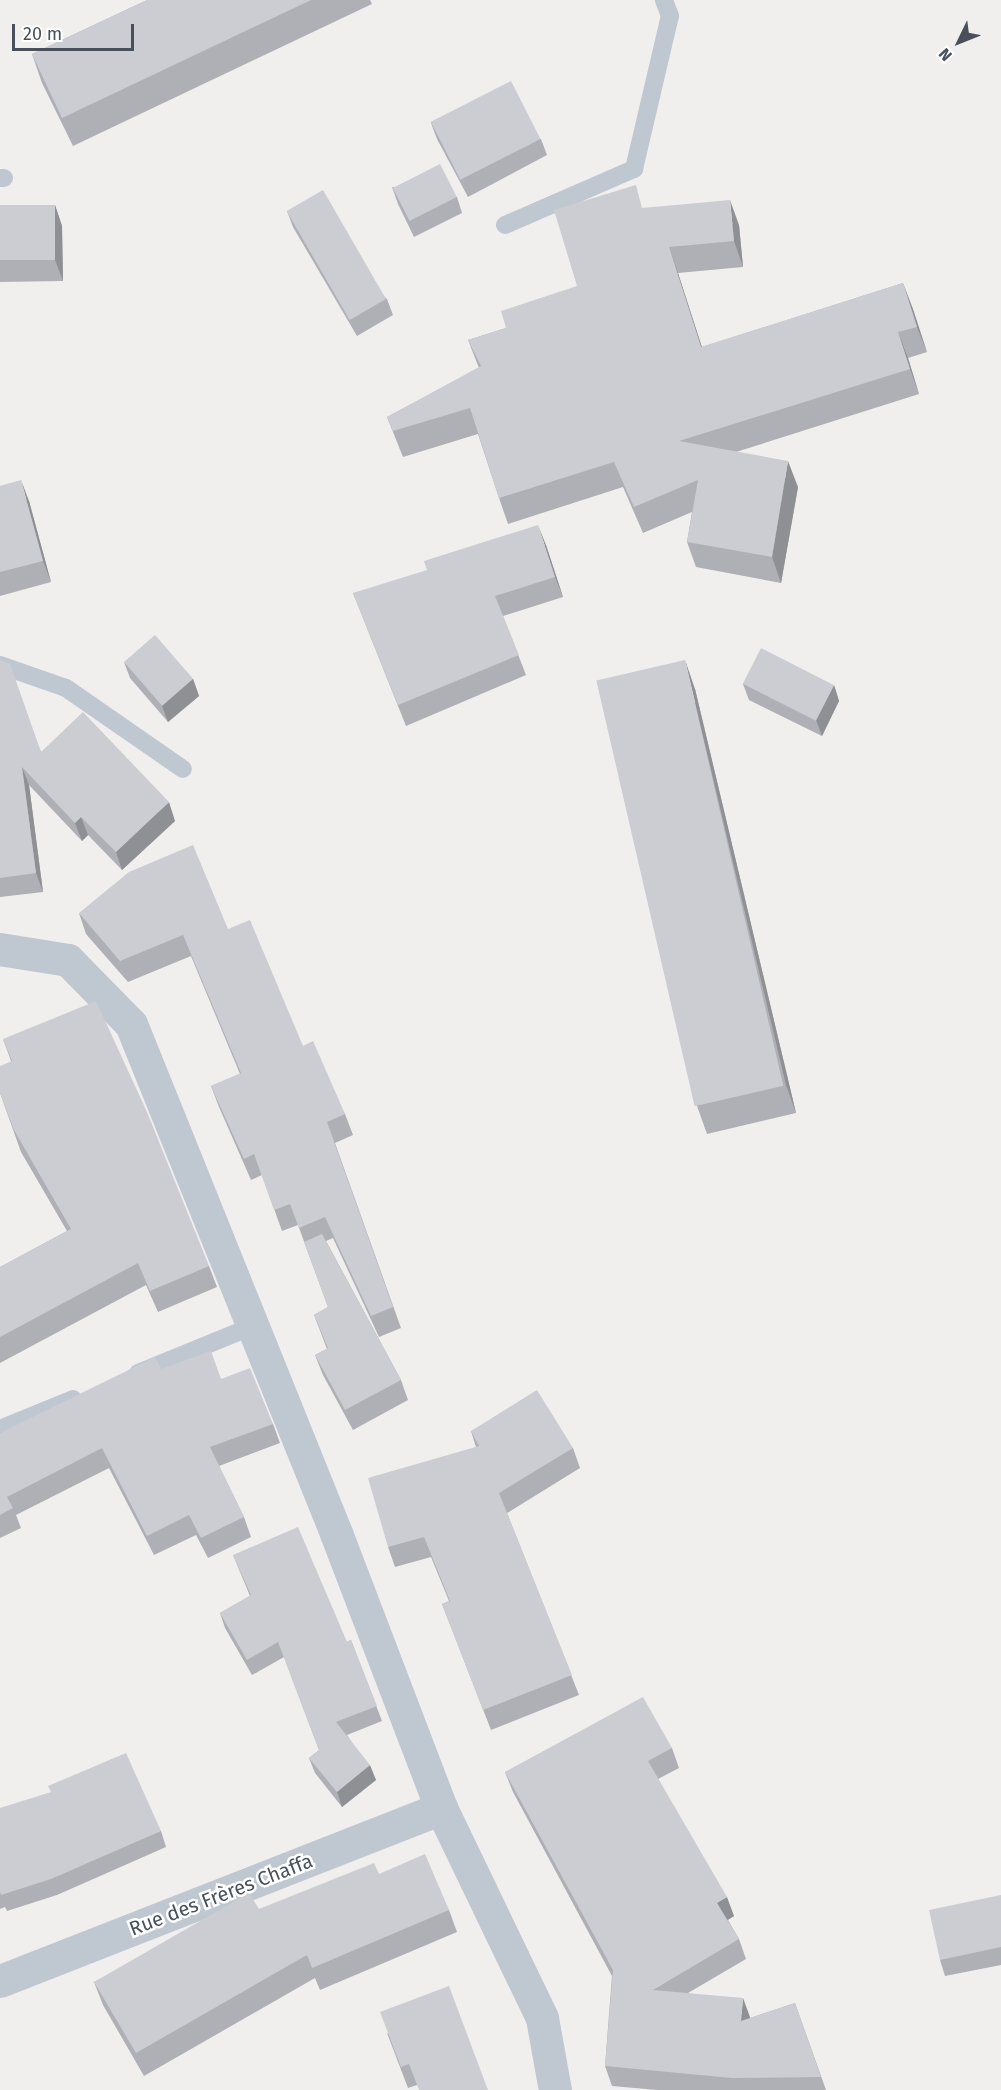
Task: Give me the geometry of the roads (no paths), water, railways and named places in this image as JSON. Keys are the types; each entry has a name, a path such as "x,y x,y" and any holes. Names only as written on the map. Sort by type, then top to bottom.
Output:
{"street":[{"path":"0,950 68,960 131,1024 253,1326 441,1808 542,2018 555,2090"},
{"name":"Rue des Frères Chaffa","path":"0,1981 441,1808"}],"lane":[{"path":"505,225 634,168 670,16 664,0"},
{"path":"0,665 66,688 183,769"},
{"path":"121,1380 253,1326"},
{"path":"0,1429 88,1393"}]}
